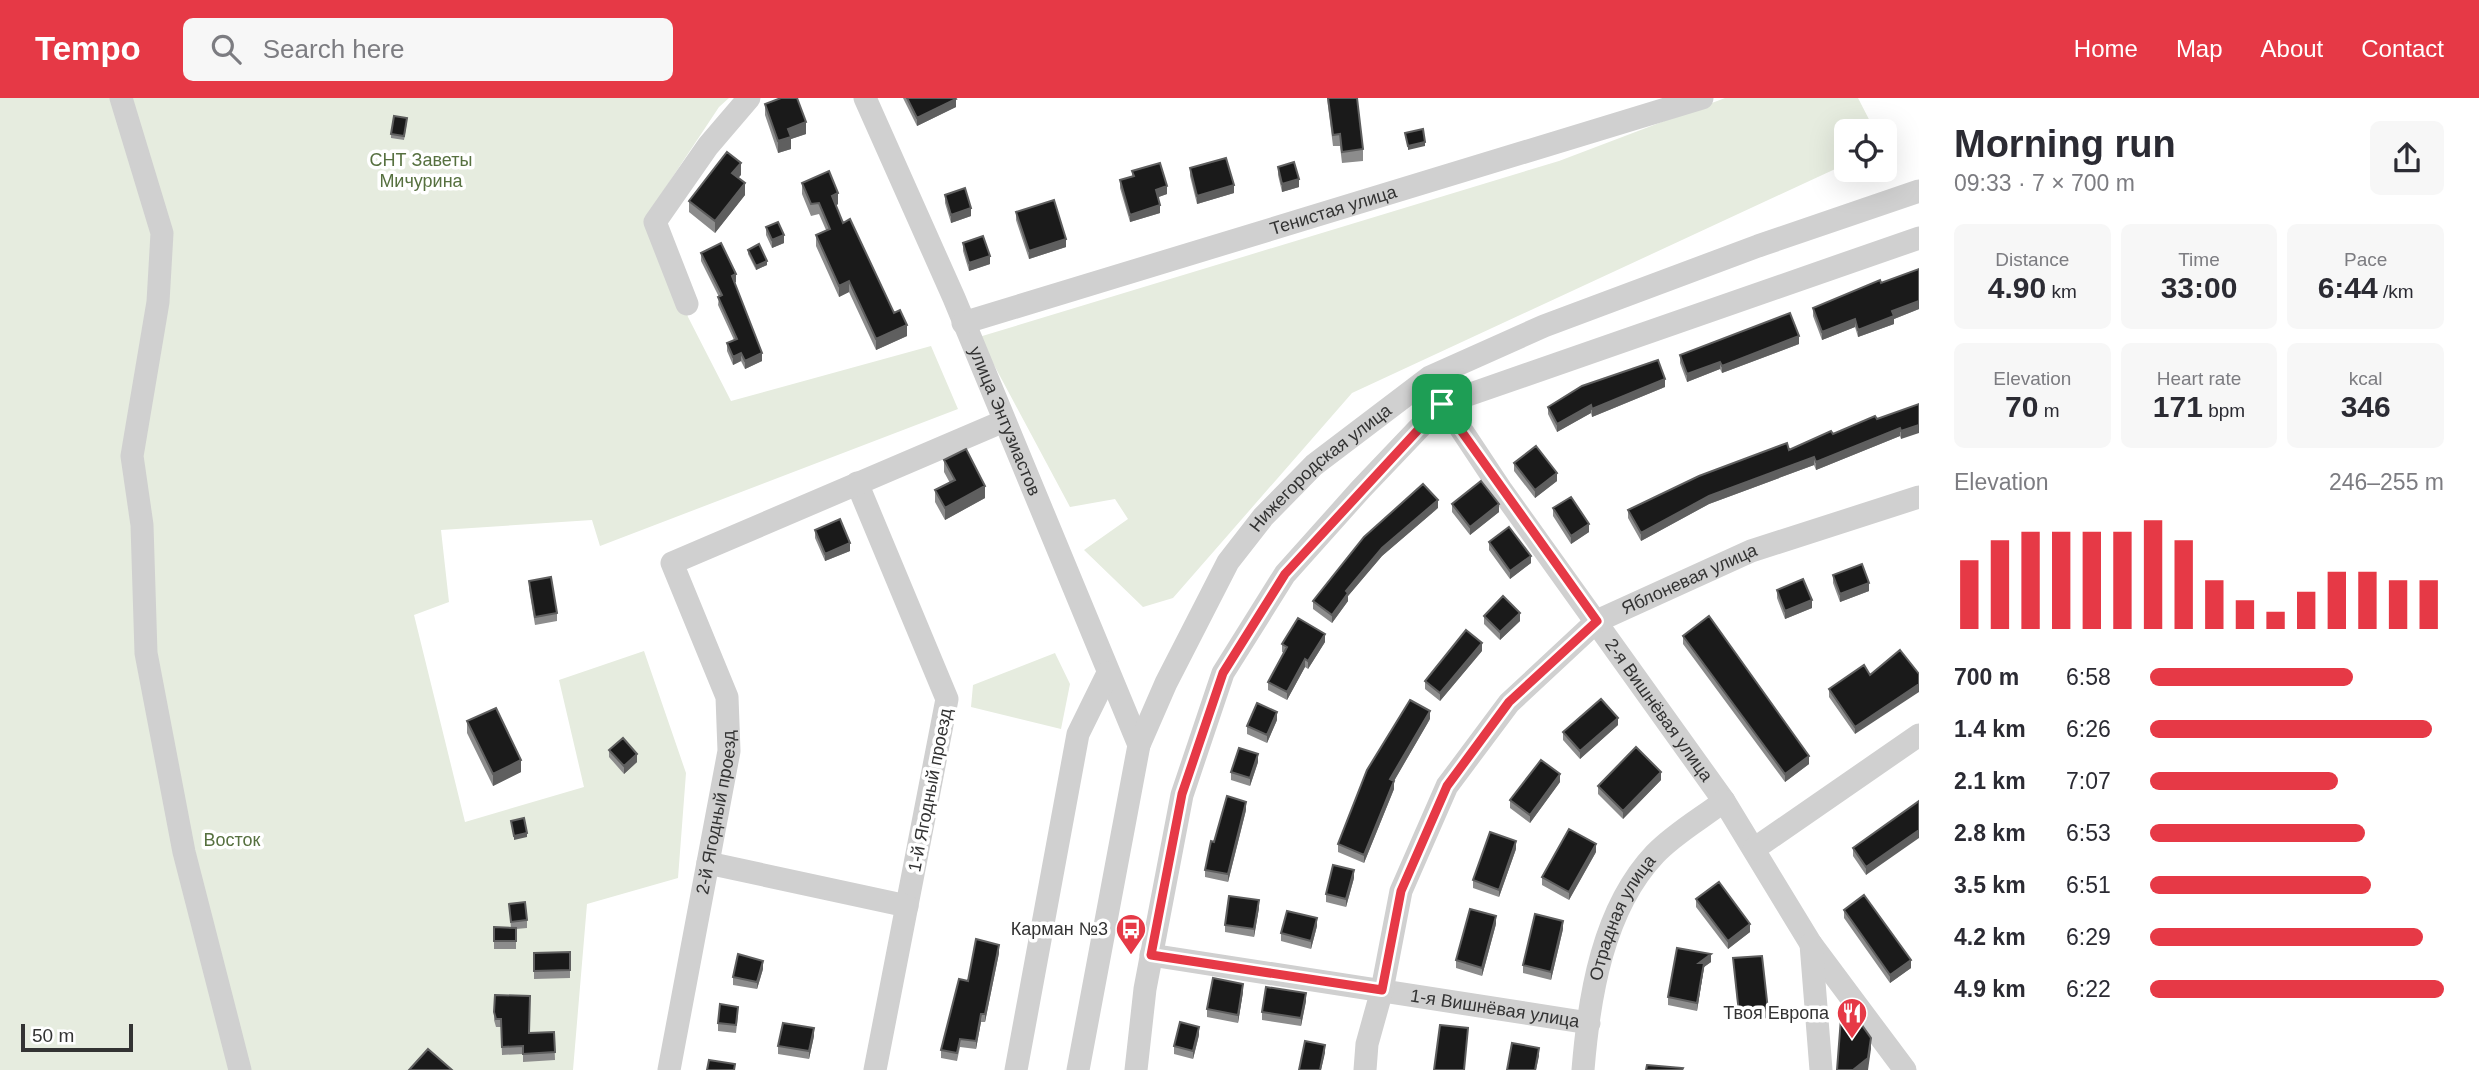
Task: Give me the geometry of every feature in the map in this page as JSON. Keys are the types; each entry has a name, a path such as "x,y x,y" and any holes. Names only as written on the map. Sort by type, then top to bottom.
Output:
{"street":[{"path":"121,98 162,233 158,302 132,456 142,525 146,653 184,852 240,1070"},
{"path":"687,304 655,222 708,146 749,98"},
{"name":"улица Энтузиастов","path":"865,98 963,323 1139,746"},
{"name":"Тенистая улица","path":"963,323 1702,98"},
{"name":"Нижегородская улица","path":"1078,1070 1139,746 1166,683 1228,562 1263,517 1314,464 1430,377 1544,326 1758,246 1919,191"},
{"path":"1136,1070 1151,955 1182,794 1223,673 1285,574 1442,404 1919,238"},
{"name":"2-я Вишнёвая улица","path":"1430,377 1442,404 1724,801 1811,944 1905,1070"},
{"path":"857,483 1004,421"},
{"name":"2-й Ягодный проезд","path":"669,1070 729,751 727,697 671,563 857,483"},
{"name":"1-й Ягодный проезд","path":"857,483 947,699 875,1070"},
{"name":"Яблоневая улица","path":"1365,1070 1367,1044 1382,990 1401,891 1447,786 1509,702 1597,621 1751,551 1919,497"},
{"path":"1016,1070 1077,734 1108,673"},
{"path":"1754,849 1919,735"},
{"name":"Отрадная улица","path":"1583,1070 1605,942 1631,884 1657,852 1724,801"},
{"path":"708,863 907,906"},
{"name":"2-я Вишнёвая улица","path":"1811,944 1821,1070"},
{"name":"1-я Вишнёвая улица","path":"1151,955 1589,1023"}],"green space":[{"name":"Восток","path":"0,98 729,98 719,107 656,202 688,317 731,401 931,346 958,409 600,546 592,520 441,530 449,602 414,615 465,822 584,787 559,680 644,651 686,773 678,878 587,904 573,1070 0,1070"},
{"path":"1725,98 1858,98 1869,119 1834,119 1834,170 1352,393 1173,598 1143,607 1084,550 1128,519 1115,499 1070,507 979,337 1559,161"},
{"path":"1055,653 1070,684 1061,729 971,707 973,685"}],"building":[{"path":"781,98 797,98 806,122 788,129 791,137 778,141 765,104"},
{"path":"907,98 955,98 956,99 917,118"},
{"path":"1328,98 1357,98 1363,149 1342,152 1340,134 1333,135"},
{"path":"394,116 407,118 404,136 391,134"},
{"path":"1423,129 1425,142 1408,146 1405,133"},
{"path":"727,152 741,163 732,173 745,183 715,221 689,201"},
{"path":"1226,158 1234,185 1197,196 1190,168"},
{"path":"1294,162 1299,179 1282,184 1278,167"},
{"path":"1160,163 1167,186 1156,190 1160,205 1130,215 1120,180 1134,176 1132,171"},
{"path":"829,171 838,193 832,196 843,223 850,219 894,313 900,310 907,325 876,339 849,281 839,286 816,235 830,229 819,203 811,204 802,183"},
{"path":"965,188 971,208 951,215 945,195"},
{"path":"1054,200 1066,239 1029,251 1016,212"},
{"path":"778,222 784,235 772,240 766,227"},
{"path":"983,236 990,256 969,263 963,243"},
{"path":"721,243 736,274 732,276 762,353 745,361 741,353 733,357 727,343 737,339 718,297 722,295 701,253"},
{"path":"759,244 767,261 756,266 748,250"},
{"path":"1919,269 1919,301 1892,311 1894,316 1858,330 1855,319 1822,332 1813,308 1880,280 1881,283"},
{"path":"1790,313 1799,336 1722,366 1720,362 1687,374 1680,355"},
{"path":"1658,360 1665,379 1592,409 1591,405 1557,424 1548,407 1582,386"},
{"path":"1919,404 1919,425 1901,431 1900,428 1816,462 1814,457 1709,496 1641,533 1628,510 1699,476 1787,443 1789,450 1831,431 1833,434 1875,416 1877,419"},
{"path":"1536,446 1557,473 1535,490 1514,463"},
{"path":"966,449 985,486 945,508 935,490 955,480 944,460"},
{"path":"1481,481 1499,504 1470,527 1452,504"},
{"path":"1423,484 1438,500 1382,548 1346,591 1348,593 1332,615 1313,601 1364,537"},
{"path":"1571,497 1589,524 1571,536 1553,508"},
{"path":"840,519 850,543 825,554 815,530"},
{"path":"1509,527 1531,556 1510,571 1489,542"},
{"path":"1862,564 1869,583 1840,594 1833,575"},
{"path":"551,577 557,613 535,617 529,581"},
{"path":"1803,579 1812,600 1785,611 1777,590"},
{"path":"1503,596 1520,613 1500,632 1484,616"},
{"path":"1709,616 1809,756 1785,774 1683,636"},
{"path":"1298,618 1325,634 1308,661 1305,659 1287,692 1268,682 1287,647 1282,644"},
{"path":"1466,630 1482,643 1440,693 1425,681"},
{"path":"1900,650 1919,674 1919,684 1855,727 1829,689 1864,665 1870,675"},
{"path":"1601,699 1618,718 1580,751 1563,732"},
{"path":"1410,700 1430,711 1390,779 1394,781 1364,855 1338,844 1367,770"},
{"path":"1257,703 1277,712 1267,735 1247,726"},
{"path":"496,708 521,760 493,774 467,721"},
{"path":"623,738 637,754 624,766 609,750"},
{"path":"1636,747 1661,772 1623,811 1598,786"},
{"path":"1239,748 1258,754 1250,778 1231,772"},
{"path":"1541,760 1560,774 1530,815 1510,800"},
{"path":"1227,796 1246,802 1228,874 1205,870 1211,841 1214,842"},
{"path":"1919,801 1919,830 1866,867 1853,848"},
{"path":"524,818 527,833 514,836 511,821"},
{"path":"1569,829 1596,844 1569,892 1542,877"},
{"path":"1490,832 1516,841 1499,890 1473,880"},
{"path":"1333,865 1354,870 1346,899 1326,894"},
{"path":"1719,882 1750,924 1728,941 1696,899"},
{"path":"1864,895 1911,960 1890,975 1844,910"},
{"path":"1229,896 1259,900 1254,929 1225,925"},
{"path":"525,902 527,920 511,922 509,904"},
{"path":"1470,909 1496,916 1482,968 1456,960"},
{"path":"1287,911 1317,918 1311,941 1281,933"},
{"path":"1535,914 1563,921 1551,972 1523,965"},
{"path":"494,927 516,928 516,941 494,941"},
{"path":"976,939 999,945 985,1014 981,1014 976,1041 960,1039 957,1053 941,1050 959,979 968,981"},
{"path":"1677,948 1711,954 1699,963 1704,963 1697,1003 1668,997"},
{"path":"570,952 570,970 534,971 534,953"},
{"path":"738,954 763,961 757,982 733,977"},
{"path":"1762,956 1768,1010 1739,1013 1733,958"},
{"path":"1213,978 1243,984 1238,1015 1207,1009"},
{"path":"1266,987 1306,993 1301,1018 1262,1012"},
{"path":"495,995 530,996 529,1033 554,1032 555,1052 523,1054 523,1046 502,1047 501,1019 496,1019 494,1012"},
{"path":"720,1004 738,1007 736,1025 718,1023"},
{"name":"Твоя Европа","path":"1852,1011 1871,1038 1868,1058 1853,1070 1837,1070 1841,1018"},
{"path":"1180,1022 1199,1027 1193,1051 1174,1046"},
{"path":"783,1023 814,1028 809,1051 778,1046"},
{"path":"1440,1025 1468,1028 1464,1070 1434,1070"},
{"path":"1305,1041 1325,1045 1320,1070 1299,1070"},
{"path":"1512,1043 1539,1048 1535,1070 1507,1070"},
{"path":"428,1049 452,1070 409,1070"},
{"path":"709,1060 735,1064 734,1070 707,1070"},
{"path":"1647,1065 1683,1068 1646,1070"}],"place":[{"name":"Карман №3","path":"1131,956"},
{"name":"Твоя Европа","path":"1852,1040"}],"route":[{"path":"1442,404 1597,621 1509,702 1447,786 1401,891 1382,990 1151,955 1182,794 1223,673 1285,574 1442,404"}],"park label":[{"name":"СНТ Заветы Мичурина","path":"421,170"}]}
